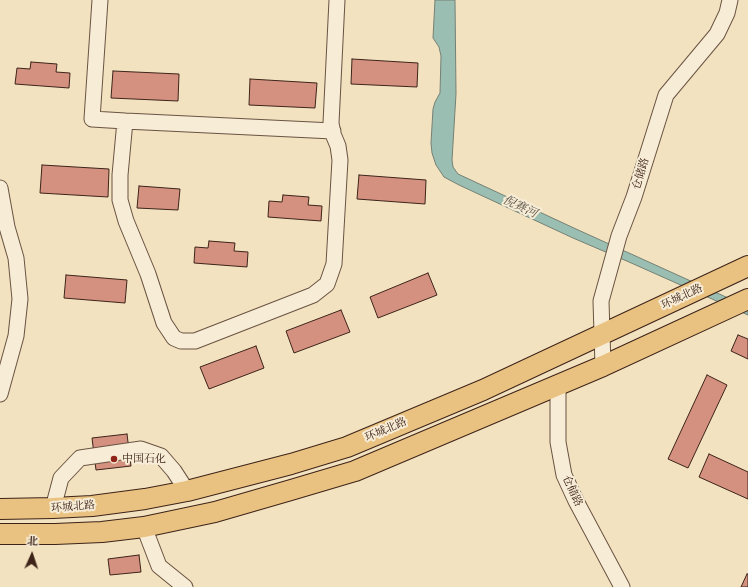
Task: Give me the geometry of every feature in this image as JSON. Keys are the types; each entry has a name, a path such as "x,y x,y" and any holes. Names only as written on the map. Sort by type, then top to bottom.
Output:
{"main road":[{"name":"环城北路","path":"0,509 92,506 145,499 187,491 291,464 347,447 483,390 748,266"},
{"path":"0,534 102,532 144,527 215,512 355,471 604,366 748,299"}],"street":[{"path":"100,0 92,119 333,131"},
{"path":"125,121 120,175 120,200 126,220 148,274 164,323 174,338 180,341 195,341 313,295 327,284 334,264 340,160 338,146 331,123 337,0"},
{"name":"仓储路","path":"604,366 601,301 619,236 634,197 666,95 717,34 727,13 730,0"},
{"path":"0,188 4,228 16,258 20,298 16,336 0,394"},
{"name":"仓储路","path":"558,385 558,442 564,474 576,501 622,587"},
{"path":"53,508 61,478 80,458 141,449 161,456 174,471 187,491"},
{"path":"144,527 159,566 185,587"}],"water":[{"name":"倪赛河","path":"435,0 455,0 456,94 452,160 453,167 458,174 748,307 748,315 573,238 444,177 436,165 432,153 431,143 433,109 440,93 441,56 439,47 433,38"}],"building":[{"path":"352,59 418,63 417,87 351,84"},
{"path":"31,62 57,64 56,72 70,73 69,88 15,84 17,68 30,69"},
{"path":"113,71 179,74 178,101 111,98"},
{"path":"250,79 317,83 315,108 249,105"},
{"path":"42,165 109,169 108,197 40,193"},
{"path":"359,175 426,180 425,204 357,199"},
{"path":"139,186 180,189 178,210 137,208"},
{"path":"283,195 309,197 308,205 322,206 321,221 268,217 269,201 282,202"},
{"path":"209,241 235,243 234,251 248,252 247,267 194,263 195,247 208,248"},
{"path":"428,273 437,295 378,318 370,297"},
{"path":"66,275 127,280 125,303 64,298"},
{"path":"341,310 350,332 294,353 286,331"},
{"path":"738,335 748,339 748,359 731,351"},
{"path":"256,346 264,368 209,389 200,367"},
{"path":"707,375 727,385 688,468 668,459"},
{"path":"127,434 131,466 96,470 92,438"},
{"path":"709,454 748,472 748,499 699,477"},
{"path":"139,555 141,572 110,575 108,559"},
{"path":"747,574 748,587 741,587"}],"place":[{"name":"中国石化","path":"114,459"}]}
